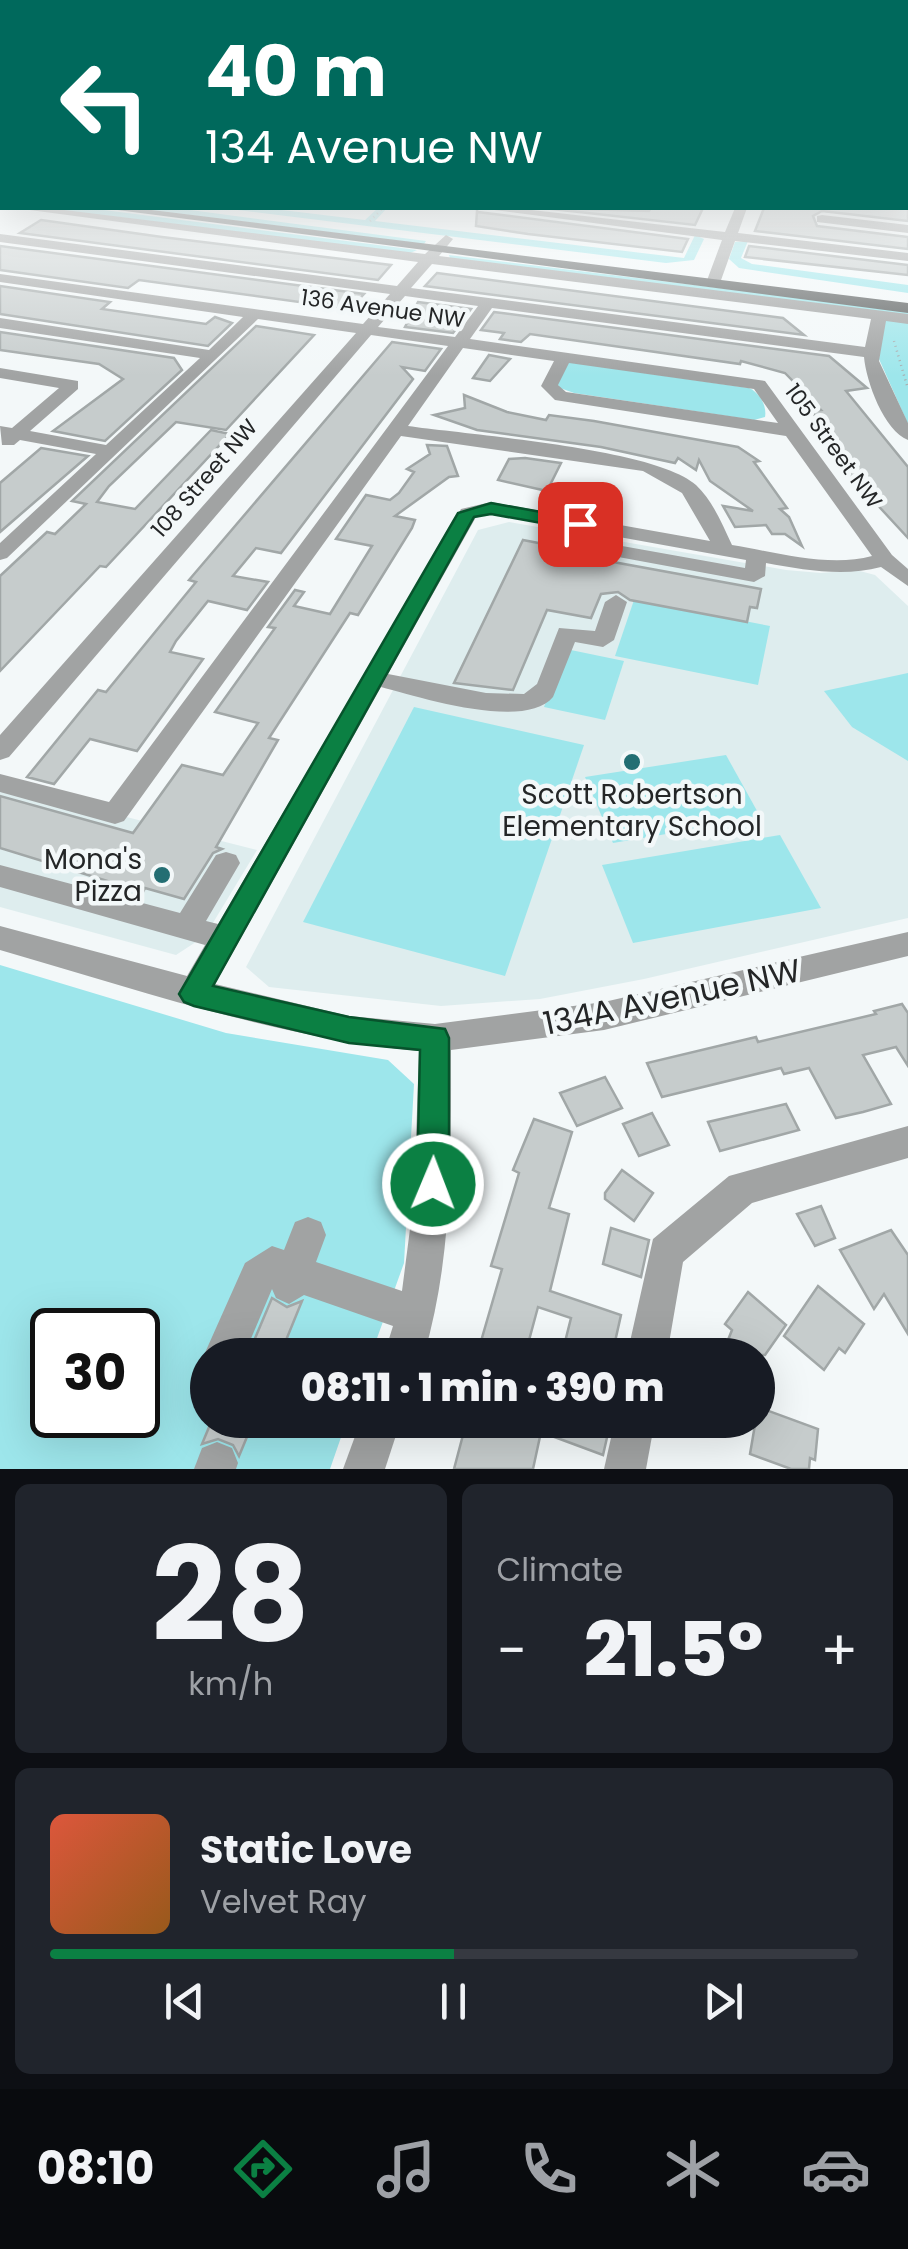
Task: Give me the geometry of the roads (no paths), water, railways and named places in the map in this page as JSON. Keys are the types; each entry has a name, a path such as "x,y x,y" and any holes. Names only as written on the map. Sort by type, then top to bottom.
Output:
{"main road":[{"path":"354,239 438,249 708,255 715,278"},
{"path":"376,239 438,249"},
{"path":"715,278 898,315"},
{"path":"715,278 908,296"}],"street":[{"path":"4,239 871,353"},
{"path":"332,239 438,249 898,315 871,353 870,361 892,414 908,435"},
{"path":"667,239 708,255 814,246 908,256"},
{"path":"714,239 708,255 715,278"},
{"path":"708,255 720,239"},
{"path":"814,246 816,239"},
{"name":"108 Street NW","path":"0,751 438,249"},
{"name":"136 Avenue NW","path":"0,278 759,385"},
{"path":"0,782 115,814 488,302"},
{"path":"0,554 255,313"},
{"path":"0,323 213,355"},
{"path":"564,358 549,386 561,396 792,431"},
{"path":"0,373 72,385 8,433 0,448"},
{"name":"105 Street NW","path":"759,385 885,559 908,580"},
{"path":"398,430 647,466 680,478 696,493 726,551"},
{"path":"8,433 108,451"},
{"path":"194,994 468,513 491,508 806,564 860,566 885,559"},
{"path":"580,524 572,543 754,576 757,556"},
{"path":"374,678 505,705 530,703 544,692 567,633 603,640 616,602"},
{"path":"187,927 226,864"},
{"path":"0,876 225,938"},
{"name":"134A Avenue NW","path":"0,938 194,994 349,1030 434,1038 604,1016 908,944"},
{"path":"410,1338 433,1220 434,1038"},
{"path":"650,1338 666,1252 742,1188 908,1142"},
{"path":"291,1279 308,1235"},
{"path":"231,1338 258,1276 272,1265 291,1279 417,1315"},
{"path":"364,1469 375,1438"},
{"path":"626,1469 631,1438"}],"place":[{"name":"Scott Robertson Elementary School","path":"632,762"},
{"name":"Mona's Pizza","path":"162,875"}]}
